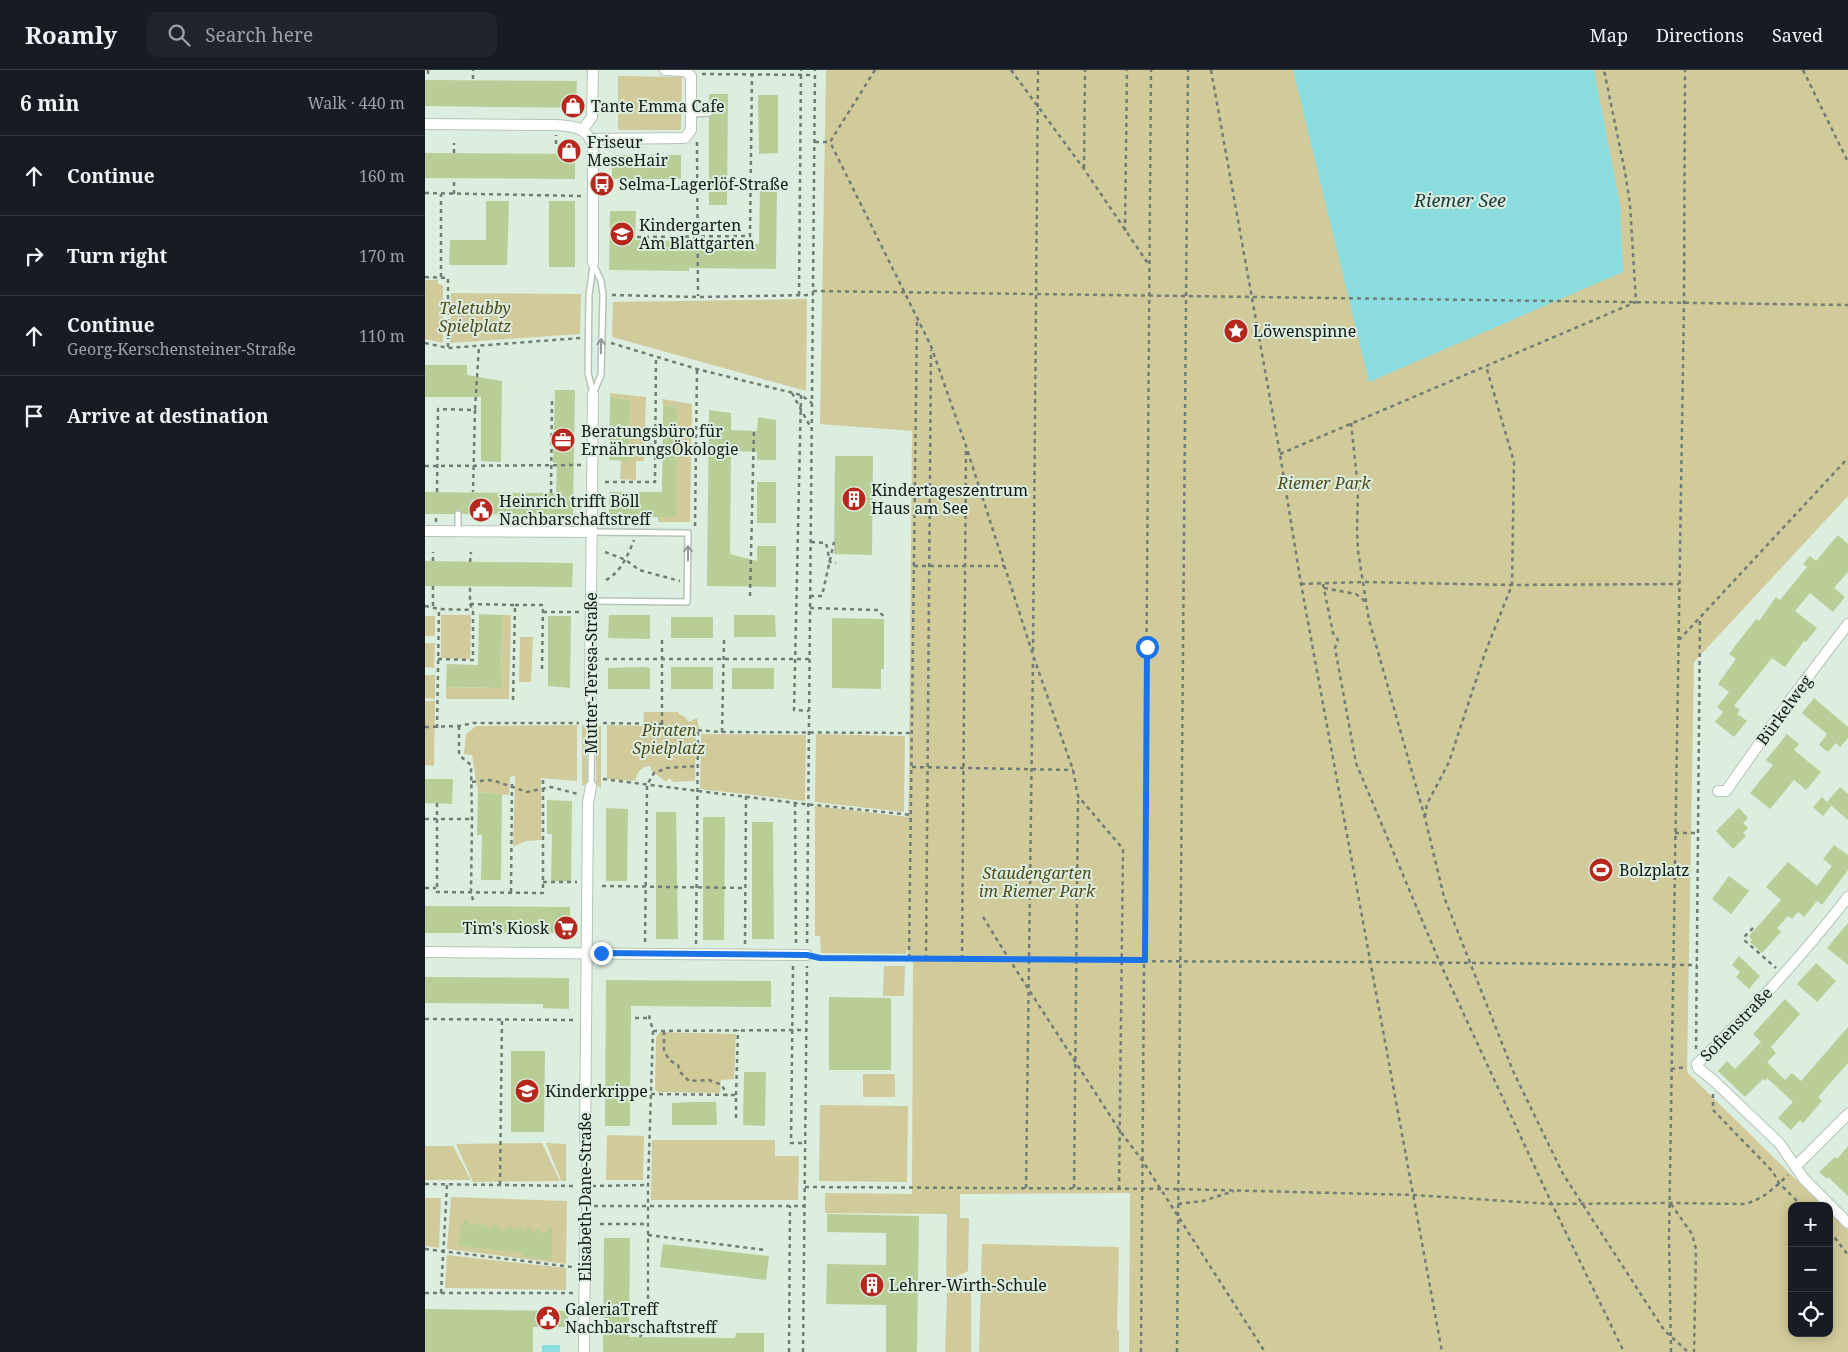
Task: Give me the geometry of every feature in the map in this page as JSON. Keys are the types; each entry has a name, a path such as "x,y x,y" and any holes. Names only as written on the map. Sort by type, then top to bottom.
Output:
{"street":[{"path":"583,129 593,117 593,70"},
{"path":"425,124 565,125 583,129 591,139 685,138 691,130 691,76 685,71 665,70"},
{"name":"Mutter-Teresa-Straße","path":"591,139 593,145 593,263"},
{"name":"Mutter-Teresa-Straße","path":"592,708 590,697 593,394"},
{"path":"425,531 591,532"},
{"name":"Bürkelweg","path":"1718,790 1726,791 1788,703 1848,624"},
{"name":"Mutter-Teresa-Straße","path":"587,953 588,803 591,786"},
{"name":"Sofienstraße","path":"1848,897 1782,976 1697,1065 1780,1144 1804,1180 1848,1222"},
{"path":"425,952 807,955"},
{"name":"Elisabeth-Dane-Straße","path":"585,1142 587,953"},
{"path":"1796,1166 1848,1114"},
{"name":"Elisabeth-Dane-Straße","path":"584,1352 585,1224"}],"lane":[{"path":"691,114 709,113"},
{"name":"Mutter-Teresa-Straße","path":"593,263 601,281 603,295 601,375 593,394"},
{"name":"Mutter-Teresa-Straße","path":"593,263 589,295 587,373 593,394"},
{"path":"458,514 458,531"},
{"path":"591,532 688,533 687,602 591,601"},
{"name":"Mutter-Teresa-Straße","path":"591,786 592,708"},
{"name":"Elisabeth-Dane-Straße","path":"585,1142 585,1224"}],"path":[{"path":"428,70 428,77"},
{"path":"473,70 473,79"},
{"path":"799,295 801,70"},
{"path":"807,937 815,70"},
{"path":"830,142 875,70"},
{"path":"1011,70 1084,169 1150,266"},
{"path":"1026,1188 1038,70"},
{"path":"1084,169 1085,70"},
{"path":"1125,231 1127,70"},
{"path":"1141,1352 1151,70"},
{"path":"1177,1352 1188,70"},
{"path":"1211,70 1280,454 1301,584 1442,1352"},
{"path":"1604,70 1630,204 1636,302"},
{"path":"1671,1352 1671,1069 1684,304 1685,70"},
{"path":"1803,70 1848,162"},
{"path":"699,73 815,75"},
{"path":"637,237 750,236 752,74"},
{"path":"697,140 697,297"},
{"path":"815,142 830,142"},
{"path":"830,142 931,346 1073,770 1078,796 1074,1188"},
{"path":"454,144 454,153"},
{"path":"453,194 454,178"},
{"path":"425,194 584,196"},
{"path":"441,194 441,277"},
{"path":"425,277 448,278 448,348"},
{"path":"813,291 1848,305"},
{"path":"603,295 697,297 813,295"},
{"path":"1280,454 1636,302"},
{"path":"909,958 917,316"},
{"path":"425,342 448,348 589,338"},
{"path":"601,340 697,369 801,395 812,403"},
{"path":"473,492 479,346"},
{"path":"926,959 931,346"},
{"path":"605,482 655,482 656,357"},
{"path":"1425,818 1427,804 1449,762 1485,653 1512,584 1514,462 1486,366"},
{"path":"695,526 697,369"},
{"path":"791,393 812,429"},
{"path":"801,395 794,710 809,711"},
{"path":"551,493 552,400"},
{"path":"437,492 438,409 475,410"},
{"path":"1351,423 1359,488 1358,550 1369,620 1425,818 1444,897 1513,1071 1563,1174 1664,1330 1688,1352"},
{"path":"750,596 754,429"},
{"path":"962,959 965,768 966,446"},
{"path":"1678,640 1848,458"},
{"path":"425,466 582,465"},
{"path":"606,580 614,576 626,560 635,540"},
{"path":"811,542 826,543 830,562"},
{"path":"810,596 822,596 834,542"},
{"path":"433,552 433,562"},
{"path":"470,562 471,552"},
{"path":"605,552 626,560 639,570 681,581"},
{"path":"830,562 836,563"},
{"path":"914,566 1005,566"},
{"path":"1301,584 1363,582 1679,584"},
{"path":"1323,584 1333,633 1338,640 1335,648 1356,763 1440,963 1552,1204 1624,1352"},
{"path":"433,586 433,606"},
{"path":"438,660 473,660 473,610 470,604 470,586"},
{"path":"1324,588 1356,594 1367,602"},
{"path":"470,604 543,605 542,670"},
{"path":"513,701 515,605"},
{"path":"425,606 433,606 439,609 473,610"},
{"path":"810,608 878,610 885,618"},
{"path":"437,728 439,609"},
{"path":"543,612 580,612"},
{"path":"1671,1069 1697,1065 1700,618"},
{"path":"662,640 662,724"},
{"path":"722,732 724,640"},
{"path":"605,659 810,659"},
{"path":"425,727 437,728 473,723 579,723"},
{"path":"603,723 662,724 669,728 722,732 913,733"},
{"path":"459,726 459,755 471,765 471,892 474,904"},
{"path":"696,954 698,730"},
{"path":"645,953 647,785 654,773 667,768 697,766"},
{"path":"912,767 1073,770"},
{"path":"603,779 795,803 912,815"},
{"path":"511,892 512,780"},
{"path":"437,803 437,892 543,893 543,780"},
{"path":"472,782 495,781 527,792 551,787 579,795"},
{"path":"745,954 746,796"},
{"path":"1078,796 1123,849 1119,1188"},
{"path":"795,803 796,941 793,954 791,1143 805,1144"},
{"path":"425,819 472,819"},
{"path":"1675,833 1699,833"},
{"path":"543,882 579,882"},
{"path":"602,886 744,888"},
{"path":"425,888 437,888"},
{"path":"983,917 1075,1062 1120,1131 1142,1160 1265,1352"},
{"path":"1753,928 1743,940 1779,971"},
{"path":"807,955 820,958 1077,961 1697,965"},
{"path":"803,1352 807,980"},
{"path":"640,1337 647,1324 648,1185 653,1031 648,1012"},
{"path":"635,1018 650,1018"},
{"path":"425,1019 586,1021"},
{"path":"500,1185 502,1020"},
{"path":"736,1122 739,1030"},
{"path":"653,1031 806,1030"},
{"path":"664,1031 664,1050 669,1060 678,1065 680,1072 689,1081 709,1080 722,1085 727,1096"},
{"path":"1713,1080 1713,1110 1773,1172 1779,1183 1798,1202"},
{"path":"651,1094 727,1096 737,1094"},
{"path":"805,1187 1236,1190 1414,1194 1552,1204 1743,1204 1753,1202 1779,1183 1796,1166"},
{"path":"425,1184 648,1185"},
{"path":"441,1293 447,1184"},
{"path":"1178,1204 1203,1201 1236,1190"},
{"path":"1670,1203 1692,1234 1695,1250 1694,1352"},
{"path":"585,1206 805,1206"},
{"path":"789,1352 790,1206"},
{"path":"600,1224 648,1224"},
{"path":"648,1235 765,1250"},
{"path":"1833,1236 1848,1255"},
{"path":"425,1249 584,1269"},
{"path":"425,1293 584,1293"}],"green space":[{"name":"Riemer Park","path":"826,70 1848,70 1848,496 1694,662 1687,1072 1819,1202 1788,1202 1788,1337 1833,1337 1833,1216 1848,1230 1848,1352 1129,1352 1130,1193 960,1194 960,1218 969,1218 968,1271 946,1282 947,1214 825,1213 825,1193 912,1194 913,963 907,949 906,954 821,953 820,936 815,936 815,806 908,817 912,431 820,424"},
{"path":"618,76 682,77 681,130 618,130"},
{"path":"425,280 438,280 438,284 443,285 443,343 425,339"},
{"name":"Teletubby Spielplatz","path":"451,293 581,294 580,334 450,343"},
{"path":"807,299 806,391 612,337 613,302"},
{"path":"610,393 646,397 644,461 636,461 636,480 620,479 621,460 629,460 630,400 610,397"},
{"path":"662,399 692,404 690,522 658,522 658,517 676,517 676,492 662,492 662,479 676,479 677,407 663,405"},
{"path":"441,615 471,615 470,659 441,658"},
{"path":"502,615 511,615 509,699 446,699 446,687 501,688"},
{"path":"425,616 435,616 435,636 425,636"},
{"path":"520,637 533,637 531,682 519,682"},
{"path":"425,643 435,643 434,668 425,667"},
{"path":"425,675 435,675 435,699 425,698"},
{"path":"425,701 435,701 434,766 425,765"},
{"name":"Piraten Spielplatz","path":"644,712 678,712 689,722 697,718 699,728 696,734 695,781 674,782 669,778 666,782 652,771 650,766 640,770 635,781 607,779 607,725 643,726"},
{"path":"577,725 577,781 541,778 541,840 526,841 513,847 515,776 510,777 509,795 478,792 472,755 464,754 466,734 476,726"},
{"path":"582,725 587,726 587,785 582,785"},
{"path":"596,726 601,726 601,788 596,785"},
{"path":"701,734 806,735 805,801 700,789"},
{"path":"816,734 905,736 904,812 815,802"},
{"path":"884,966 905,966 904,996 883,996"},
{"path":"660,1032 736,1034 734,1079 721,1080 720,1093 657,1092 655,1089 656,1037"},
{"path":"863,1074 895,1074 895,1097 863,1097"},
{"path":"820,1105 908,1106 907,1182 819,1181"},
{"path":"607,1135 644,1136 643,1180 606,1180"},
{"path":"652,1140 775,1140 775,1156 799,1156 798,1200 651,1200"},
{"path":"542,1143 560,1181 473,1182 456,1144"},
{"path":"546,1143 566,1144 566,1181 561,1181"},
{"path":"425,1146 453,1146 471,1180 425,1180"},
{"path":"451,1197 567,1201 566,1264 447,1249"},
{"path":"425,1198 441,1198 439,1248 425,1246"},
{"path":"982,1244 1119,1247 1117,1330 1119,1330 1119,1352 979,1352"},
{"path":"447,1255 566,1268 566,1290 445,1288"},
{"path":"971,1281 971,1352 945,1352 947,1293"}],"water":[{"name":"Riemer See","path":"1293,70 1594,70 1620,205 1623,272 1369,382"},
{"path":"542,1345 560,1345 560,1352 542,1352"}],"building":[{"path":"425,80 577,81 576,108 425,106"},
{"path":"709,94 728,94 727,205 709,205 709,117 713,113 709,109"},
{"path":"758,95 778,95 778,153 759,154"},
{"path":"425,153 575,154 575,179 425,178"},
{"path":"612,155 681,155 681,179 612,179"},
{"path":"760,188 777,188 776,269 689,268 689,271 609,270 610,211 636,211 635,240 759,244"},
{"path":"486,201 509,201 507,265 449,265 450,240 486,240"},
{"path":"549,201 575,201 575,267 549,267"},
{"path":"425,365 467,365 467,375 502,381 501,462 481,461 481,397 425,397"},
{"path":"555,390 575,390 573,515 462,514 458,510 454,514 425,514 425,492 556,493 557,463 553,463"},
{"path":"610,397 630,400 629,461 609,460"},
{"path":"663,405 677,407 676,517 609,517 609,492 662,492"},
{"path":"709,410 731,413 731,430 757,431 758,417 776,420 776,460 757,460 757,452 731,451 730,554 757,561 757,546 776,546 776,587 707,586"},
{"name":"Kindertageszentrum Haus am See","path":"835,456 873,456 872,555 834,554"},
{"path":"757,482 776,482 776,523 757,523"},
{"path":"1838,535 1848,544 1848,572 1834,588 1845,597 1833,612 1810,593 1795,611 1817,628 1806,642 1804,641 1785,667 1772,658 1734,706 1740,710 1737,714 1747,721 1734,737 1715,722 1723,712 1717,707 1729,692 1718,684 1736,659 1729,654 1756,619 1759,621 1776,597 1780,600 1807,567 1803,564 1810,556 1816,561"},
{"path":"425,561 573,563 572,587 425,586"},
{"path":"479,614 502,615 501,688 446,687 447,664 478,665"},
{"path":"609,615 650,615 650,639 608,638"},
{"path":"734,615 775,615 776,637 734,637"},
{"path":"548,616 571,616 570,688 548,686"},
{"path":"671,617 713,617 713,638 671,638"},
{"path":"832,618 884,619 884,669 881,669 881,689 832,688"},
{"path":"671,667 713,667 713,689 671,689"},
{"path":"608,668 650,668 650,689 608,689"},
{"path":"732,668 774,668 774,689 732,689"},
{"path":"1814,698 1848,727 1848,738 1840,747 1836,743 1828,752 1819,745 1827,734 1802,713"},
{"path":"1787,734 1799,744 1794,750 1821,772 1806,790 1794,780 1770,809 1750,793 1773,765 1766,760"},
{"path":"425,779 453,779 452,804 425,803"},
{"path":"1840,787 1848,794 1848,820 1827,802"},
{"path":"478,792 502,794 501,880 481,880 482,835 477,835"},
{"path":"1822,797 1831,806 1823,816 1813,807"},
{"path":"547,800 572,801 571,881 551,881 552,834 547,834"},
{"path":"606,808 628,809 627,881 606,881"},
{"path":"1739,808 1748,818 1743,823 1748,828 1743,833 1746,836 1733,849 1716,831"},
{"path":"656,812 676,812 678,939 656,939"},
{"path":"703,817 725,817 724,940 703,940"},
{"path":"752,822 773,822 774,939 752,939"},
{"path":"1834,845 1848,855 1848,870 1822,905 1817,901 1804,917 1798,912 1792,919 1788,916 1777,928 1781,932 1762,953 1750,942 1752,940 1749,936 1781,900 1766,887 1788,862 1817,886 1832,866 1823,859"},
{"path":"1729,876 1749,891 1731,914 1712,899"},
{"path":"425,906 570,907 570,933 425,933"},
{"path":"1848,923 1848,965 1827,948"},
{"path":"1739,956 1760,976 1749,989 1736,977 1740,972 1732,965"},
{"path":"1816,963 1836,981 1817,1002 1797,984"},
{"path":"425,977 569,978 569,1009 543,1008 543,1004 425,1003"},
{"path":"606,980 771,981 771,1007 631,1006 630,1126 605,1126"},
{"path":"829,997 891,998 891,1070 829,1070"},
{"path":"1785,999 1800,1014 1771,1047 1776,1053 1767,1062 1785,1080 1792,1073 1801,1081 1848,1027 1848,1063 1818,1097 1822,1101 1803,1123 1800,1120 1791,1130 1778,1118 1793,1102 1767,1078 1765,1081 1763,1079 1745,1097 1718,1071 1727,1061 1735,1069 1761,1042 1753,1034"},
{"path":"511,1051 545,1051 544,1132 511,1132"},
{"path":"744,1072 766,1072 765,1126 743,1125"},
{"path":"716,1102 717,1125 672,1125 672,1103"},
{"path":"1848,1146 1848,1196 1828,1177 1827,1179 1819,1172 1835,1157 1837,1159"},
{"name":"Lehrer-Wirth-Schule","path":"827,1214 919,1216 917,1352 886,1352 886,1305 826,1304 827,1264 886,1265 886,1233 827,1232"},
{"path":"467,1220 471,1226 476,1222 480,1227 486,1223 490,1229 495,1224 502,1232 510,1225 515,1231 520,1227 523,1232 529,1228 533,1233 538,1229 543,1234 552,1226 552,1260 522,1256 523,1253 458,1246 461,1225"},
{"path":"604,1238 630,1238 629,1337 735,1338 736,1333 764,1333 764,1352 603,1352"},
{"path":"663,1244 769,1256 766,1280 660,1267"},
{"path":"425,1309 568,1311 567,1327 533,1327 533,1352 425,1352"}],"place":[{"name":"Tante Emma Cafe","path":"573,106"},
{"name":"Friseur MesseHair","path":"569,151"},
{"name":"Selma-Lagerlöf-Straße","path":"602,184"},
{"name":"Kindergarten Am Blattgarten","path":"622,234"},
{"name":"Löwenspinne","path":"1236,331"},
{"name":"Beratungsbüro für ErnährungsÖkologie","path":"563,440"},
{"name":"Kindertageszentrum Haus am See","path":"854,499"},
{"name":"Heinrich trifft Böll Nachbarschaftstreff","path":"481,510"},
{"name":"Bolzplatz","path":"1601,870"},
{"name":"Tim's Kiosk","path":"566,928"},
{"name":"Kinderkrippe","path":"527,1091"},
{"name":"Lehrer-Wirth-Schule","path":"872,1285"},
{"name":"GaleriaTreff Nachbarschaftstreff","path":"548,1318"}],"route":[{"path":"601,953 807,955 820,958 1145,960 1147,647"}],"park label":[{"name":"Staudengarten im Riemer Park","path":"1037,882"}]}
